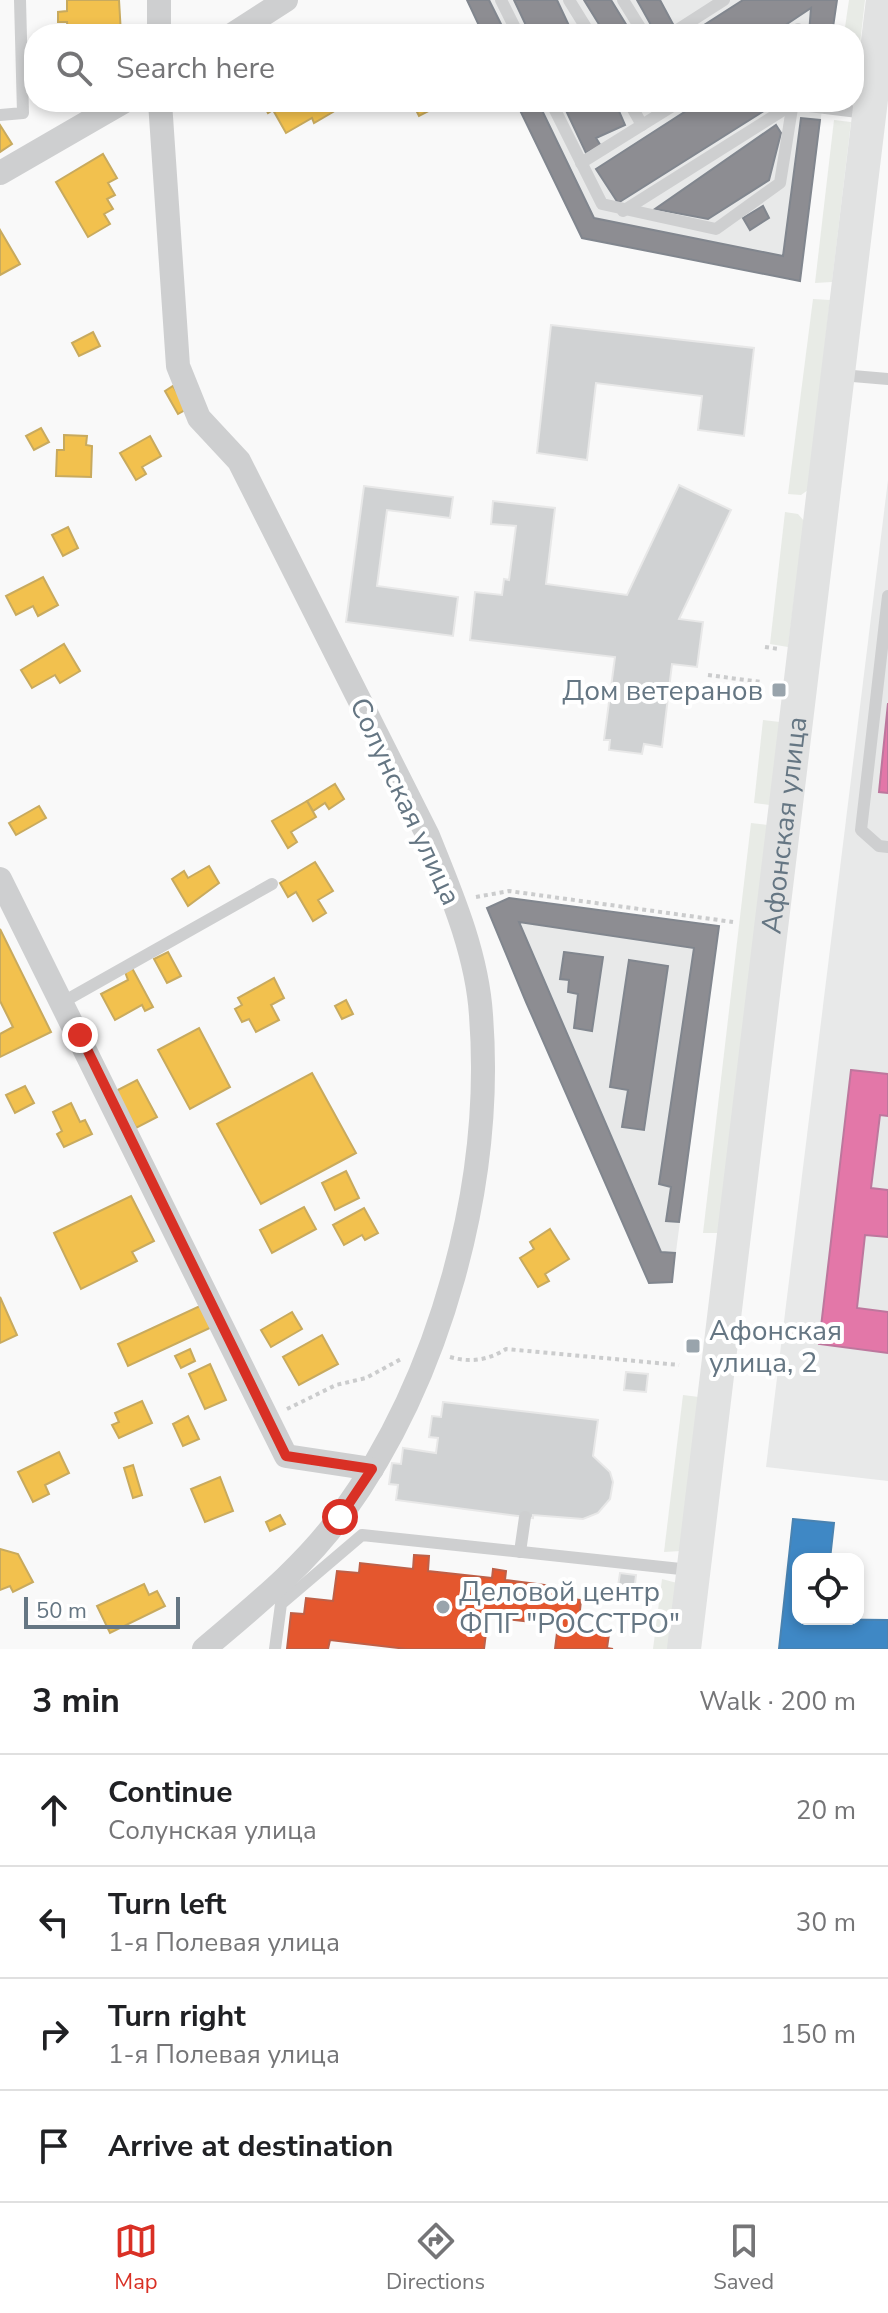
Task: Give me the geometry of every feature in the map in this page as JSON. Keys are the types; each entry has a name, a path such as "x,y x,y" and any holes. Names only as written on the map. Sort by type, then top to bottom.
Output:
{"street":[{"path":"159,0 159,24"},
{"path":"249,24 286,0"},
{"name":"Афонская улица","path":"684,1649 884,6"},
{"path":"0,173 106,112"},
{"name":"Солунская улица","path":"161,112 178,366 199,418 239,461 428,836 454,900 473,965 481,1015 481,1134 462,1241 418,1385 372,1469 340,1517 286,1576 204,1649"},
{"path":"0,879 286,1456 372,1469"}],"lane":[{"path":"0,115 23,113 20,0"},
{"path":"501,0 513,24"},
{"path":"569,0 584,24"},
{"path":"623,0 638,24"},
{"path":"687,24 724,0"},
{"path":"556,112 602,204 716,229 780,183 792,112"},
{"path":"635,112 642,125"},
{"path":"581,163 663,112"},
{"path":"623,211 779,112"},
{"path":"861,112 869,113"},
{"path":"838,375 888,379"},
{"path":"888,596 861,830 879,846 888,847"},
{"path":"63,1002 272,884"},
{"path":"520,1552 525,1517"},
{"path":"275,1649 281,1604 362,1535 693,1570"}],"path":[{"path":"708,675 761,682"},
{"path":"454,900 509,891 733,922"},
{"path":"268,1419 336,1385 366,1378 402,1358 429,1350 464,1361 491,1358 506,1349 679,1365"}],"shaded area":[{"path":"467,0 837,0 833,24 478,24"},
{"path":"849,0 865,0 862,24 845,24"},
{"path":"521,112 822,112 800,281 582,238"},
{"path":"834,120 851,122 832,282 815,283"},
{"path":"813,299 830,300 808,490 801,495 788,494"},
{"path":"888,480 888,1481 766,1467"},
{"path":"785,512 798,514 804,521 788,647 770,644"},
{"path":"763,720 780,722 770,805 754,803"},
{"path":"751,823 768,825 718,1233 703,1233"},
{"path":"509,898 719,926 672,1282 649,1283 526,1002 487,908"},
{"path":"683,1395 699,1397 681,1551 664,1552"},
{"path":"662,1579 677,1583 669,1649 653,1649"}],"building: Homes":[{"path":"67,0 119,0 120,24 58,22 58,12 67,11"},
{"path":"274,112 333,112 314,123 312,118 286,133"},
{"path":"0,125 12,144 0,152"},
{"path":"103,154 117,178 108,183 115,195 107,199 113,209 104,214 110,224 88,237 56,182"},
{"path":"0,230 20,264 0,275"},
{"path":"93,332 100,346 79,356 72,343"},
{"path":"173,386 187,409 178,414 165,391"},
{"path":"41,428 49,442 34,450 26,436"},
{"path":"64,435 87,436 86,445 92,446 91,477 56,476 57,450 64,450"},
{"path":"150,436 161,456 142,467 146,474 136,480 120,453"},
{"path":"68,527 78,548 63,556 52,535"},
{"path":"43,577 58,605 38,616 33,606 16,615 6,596"},
{"path":"64,644 80,671 60,683 55,675 32,688 21,670"},
{"path":"335,784 344,799 329,809 325,803 313,811 307,801"},
{"path":"307,801 316,817 291,832 297,842 288,848 272,821"},
{"path":"39,806 46,818 16,835 9,823"},
{"path":"315,862 333,891 318,900 326,913 313,921 296,892 288,897 280,883"},
{"path":"209,866 219,883 188,906 172,879 184,871 188,878"},
{"path":"0,929 51,1032 0,1057 0,1034 13,1027 0,1001"},
{"path":"168,952 181,976 167,983 154,959"},
{"path":"132,968 153,1007 145,1011 142,1005 115,1020 101,994 128,980 125,972"},
{"path":"274,978 284,998 271,1005 279,1020 256,1032 249,1019 242,1022 235,1009 242,1005 238,998"},
{"path":"346,1000 353,1014 342,1019 335,1006"},
{"path":"199,1028 230,1087 190,1109 158,1050"},
{"path":"312,1073 356,1153 261,1204 217,1124"},
{"path":"137,1080 157,1117 136,1128 116,1091"},
{"path":"25,1086 34,1103 15,1113 6,1095"},
{"path":"71,1103 80,1122 85,1120 92,1134 64,1147 57,1134 62,1131 53,1112"},
{"path":"346,1171 359,1198 335,1210 322,1183"},
{"path":"131,1196 154,1241 132,1252 137,1261 81,1289 54,1233"},
{"path":"304,1207 316,1229 272,1253 260,1230"},
{"path":"364,1208 378,1233 365,1240 362,1235 344,1245 333,1225"},
{"path":"550,1229 569,1259 545,1274 549,1281 538,1287 520,1258 534,1249 530,1242"},
{"path":"0,1297 17,1335 0,1343"},
{"path":"202,1305 212,1327 128,1366 118,1344"},
{"path":"292,1312 302,1329 271,1347 261,1330"},
{"path":"322,1335 338,1364 299,1385 283,1357"},
{"path":"190,1349 195,1361 181,1368 175,1356"},
{"path":"210,1364 226,1400 205,1409 189,1374"},
{"path":"142,1401 152,1423 119,1438 112,1425 119,1422 115,1413"},
{"path":"188,1416 199,1439 183,1446 173,1424"},
{"path":"59,1452 69,1473 45,1485 49,1494 33,1502 18,1472"},
{"path":"133,1465 142,1495 133,1498 124,1468"},
{"path":"220,1477 233,1511 205,1522 191,1489"},
{"path":"280,1515 285,1524 270,1531 266,1522"},
{"path":"0,1549 18,1554 33,1582 13,1592 10,1586 0,1590"},
{"path":"144,1584 149,1595 157,1591 165,1606 110,1633 97,1606"}],"building: Shops":[{"name":"Деловой центр ФПГ \"РОССТРО\"","path":"414,1555 429,1556 428,1571 492,1578 493,1569 506,1571 505,1580 561,1587 559,1597 581,1600 578,1630 609,1634 607,1648 613,1649 555,1649 558,1625 488,1617 484,1649 407,1649 330,1640 328,1649 287,1649 291,1613 304,1614 306,1598 333,1601 337,1571 359,1573 360,1563 413,1569"}],"building: Schools":[{"path":"793,1519 834,1523 831,1553 792,1553 792,1625 864,1625 864,1620 888,1620 888,1649 779,1649"}],"building: Health":[{"path":"888,703 888,793 879,792"},
{"path":"851,1070 888,1074 888,1116 880,1115 871,1188 888,1190 888,1237 865,1235 857,1308 888,1312 888,1353 819,1344"}],"building: Industry":[{"path":"467,0 489,0 501,24 478,24"},
{"path":"514,0 557,0 568,24 525,24"},
{"path":"584,0 611,0 626,24 599,24"},
{"path":"637,0 660,0 673,24 650,24"},
{"path":"743,0 837,0 833,24 810,24 811,8 787,24 706,24"},
{"path":"521,112 543,112 594,218 783,256 801,118 820,120 800,281 582,238"},
{"path":"567,112 619,112 625,125 596,138 601,146 586,153"},
{"path":"684,112 762,112 618,203 596,169"},
{"path":"776,125 781,133 769,180 708,219 655,209"},
{"path":"763,206 769,218 750,230 743,218"},
{"path":"509,898 719,926 679,1222 666,1221 671,1187 659,1184 694,948 519,922 661,1252 675,1253 672,1282 649,1283 526,1002 487,908"},
{"path":"564,952 603,957 592,1031 574,1028 578,994 568,992 569,980 560,979"},
{"path":"629,960 668,966 644,1130 622,1127 628,1090 610,1087"}],"building: Other":[{"path":"551,325 754,348 744,436 698,430 702,396 596,383 587,460 537,453"},
{"path":"679,485 731,510 679,619 703,622 697,667 672,664 662,747 644,744 642,754 609,750 610,740 604,740 615,657 470,640 475,592 502,595 504,579 509,580 516,526 491,524 493,501 555,508 546,584 627,595"},
{"path":"364,486 453,497 450,518 387,510 377,586 458,597 453,636 346,622"},
{"path":"626,1372 648,1374 646,1392 624,1390"},
{"path":"443,1402 598,1420 593,1456 610,1472 613,1482 610,1499 598,1513 583,1519 533,1515 533,1518 396,1500 398,1485 389,1484 392,1463 401,1464 403,1448 436,1453 438,1438 429,1437 432,1416 441,1417"},
{"path":"620,1573 636,1575 633,1602 616,1600"}],"place":[{"name":"Дом ветеранов","path":"779,690"},
{"name":"Афонская улица, 2","path":"693,1346"},
{"name":"Деловой центр ФПГ \"РОССТРО\"","path":"443,1607"}],"route":[{"path":"80,1035 286,1456 372,1469 340,1517"}]}
